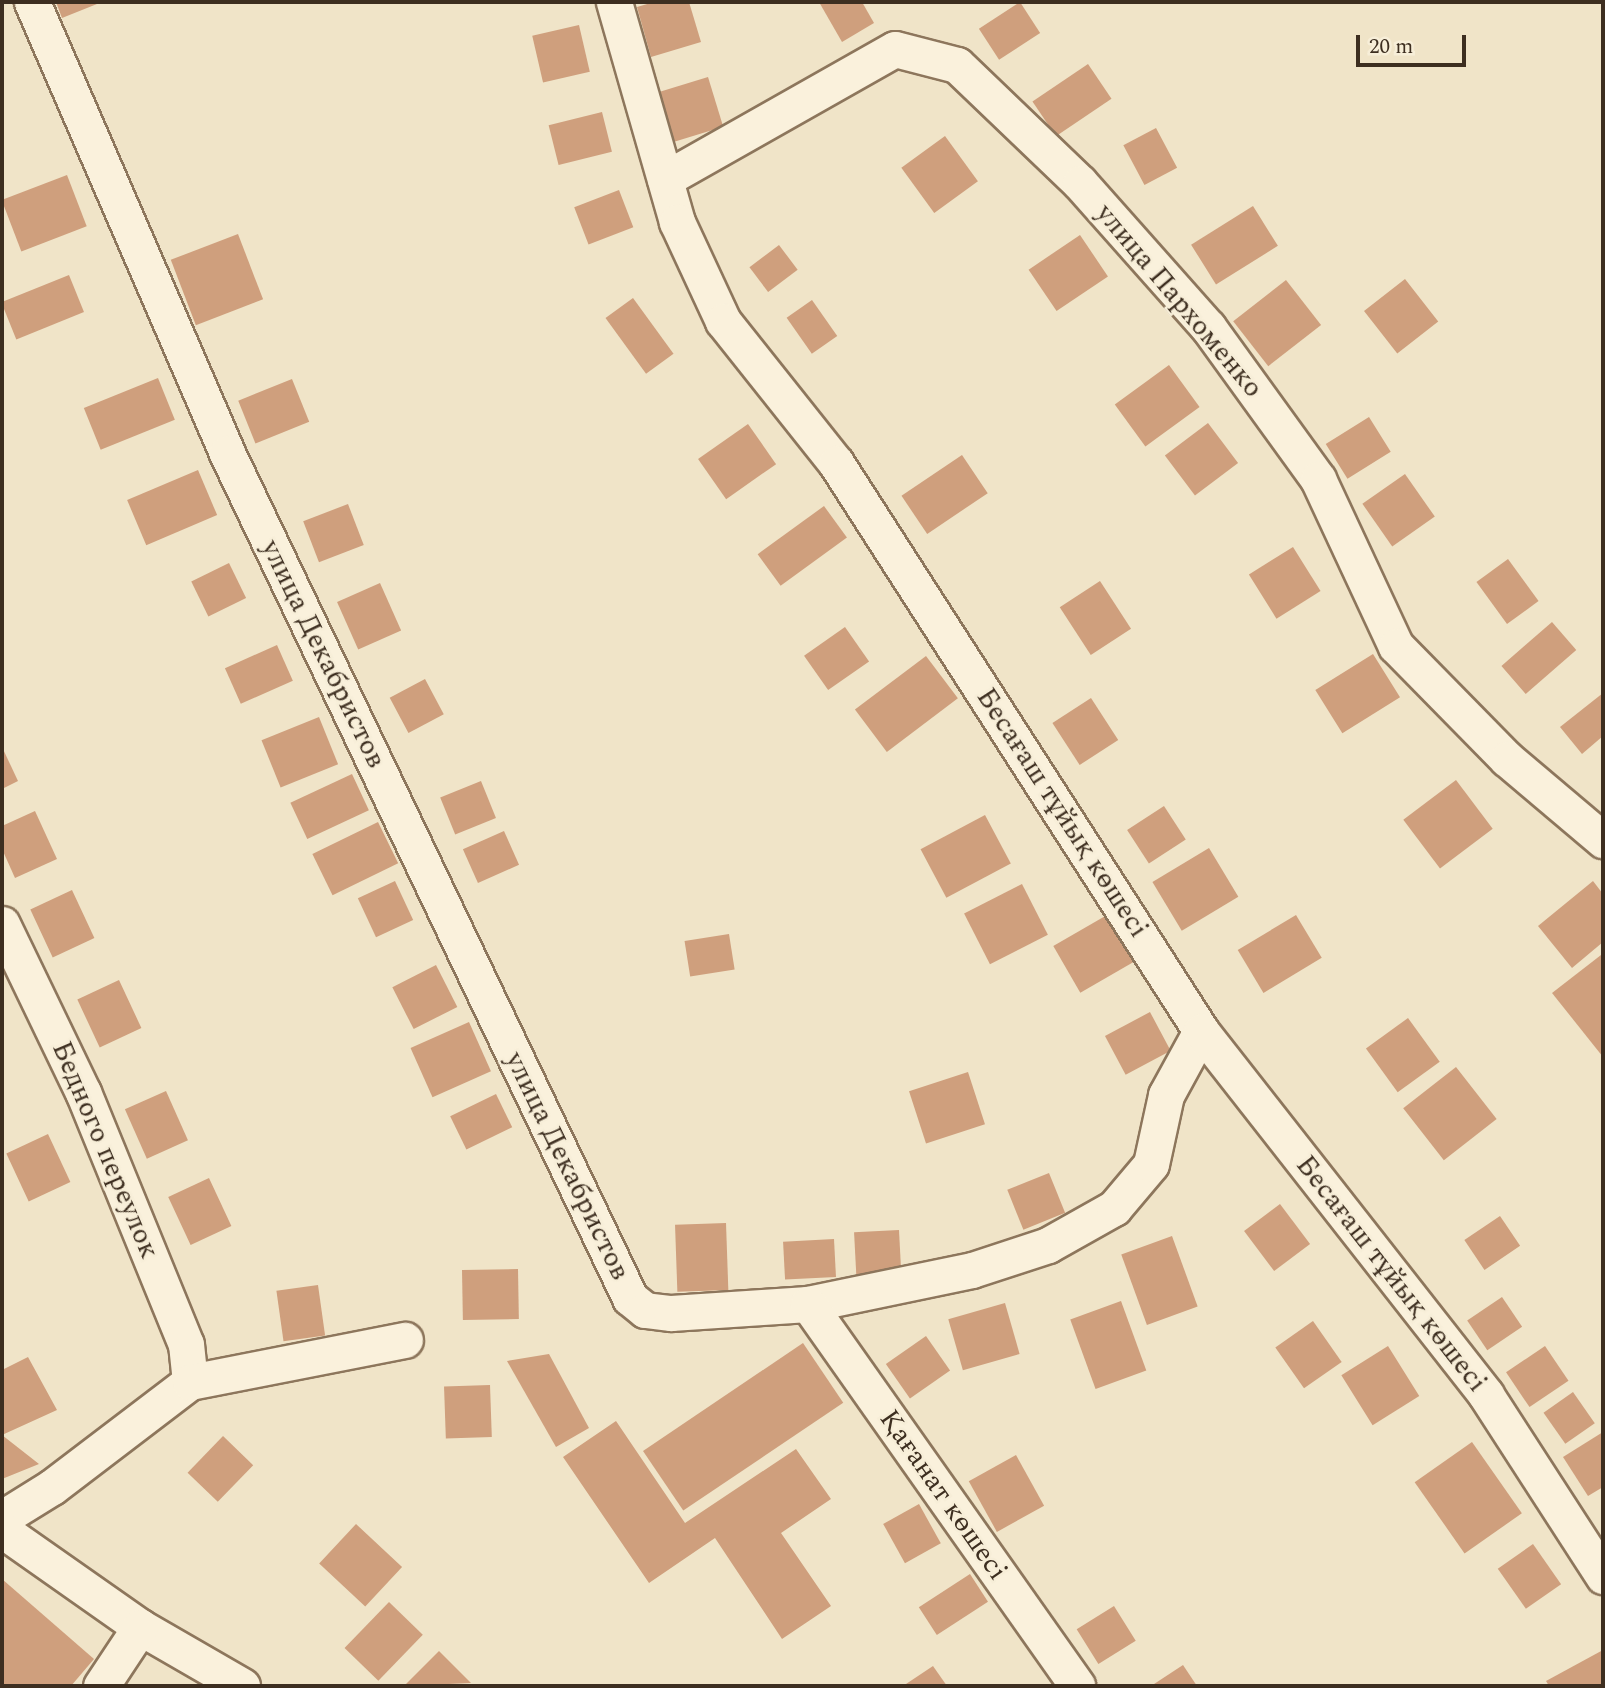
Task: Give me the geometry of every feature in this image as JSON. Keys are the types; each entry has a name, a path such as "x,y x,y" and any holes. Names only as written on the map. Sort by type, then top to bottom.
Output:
{"street":[{"name":"улица Декабристов","path":"32,2 227,453 630,1298 645,1310 671,1313 808,1304"},
{"name":"Бесағаш тұйық көшесі","path":"614,2 677,222 723,321 836,463 1201,1031 1486,1395 1603,1576"},
{"name":"улица Пархоменко","path":"665,179 895,49 957,65 1080,183 1208,327 1318,479 1396,646 1507,759 1603,840"},
{"name":"Бедного переулок","path":"2,924 99,1130 186,1344 190,1382"},
{"path":"808,1304 972,1270 1048,1245 1114,1208 1151,1164 1166,1095 1201,1031"},
{"name":"Қағанат көшесі","path":"808,1304 1077,1686"},
{"path":"2,1518 52,1488 190,1382 405,1340"},
{"path":"2,1530 140,1627 243,1686"},
{"path":"101,1686 140,1627"}],"building":[{"path":"56,2 102,2 62,18"},
{"path":"654,2 689,2 701,42 651,57 637,7"},
{"path":"819,2 862,2 874,23 842,42"},
{"path":"1020,2 1040,33 999,60 979,29"},
{"path":"579,25 590,72 543,83 532,36"},
{"path":"1088,64 1111,99 1056,136 1032,101"},
{"path":"708,77 723,127 673,142 658,92"},
{"path":"602,112 612,152 559,165 549,125"},
{"path":"1156,128 1177,168 1144,185 1123,145"},
{"path":"945,136 978,181 934,213 901,168"},
{"path":"67,175 87,226 21,251 2,200"},
{"path":"619,190 633,227 589,245 574,207"},
{"path":"1253,206 1278,246 1216,285 1191,245"},
{"path":"238,234 263,299 196,325 171,260"},
{"path":"1080,235 1108,276 1057,311 1029,270"},
{"path":"779,245 798,270 768,292 749,267"},
{"path":"69,275 84,312 16,339 2,302"},
{"path":"1405,279 1438,322 1397,354 1364,311"},
{"path":"1286,280 1321,325 1268,366 1233,321"},
{"path":"633,298 674,354 646,374 605,318"},
{"path":"812,300 837,336 812,354 787,318"},
{"path":"1169,365 1200,407 1145,446 1115,404"},
{"path":"158,378 175,420 101,450 84,408"},
{"path":"292,379 309,422 255,443 238,401"},
{"path":"1369,417 1391,452 1347,479 1326,444"},
{"path":"1208,423 1238,463 1195,495 1165,455"},
{"path":"748,424 776,464 726,499 698,459"},
{"path":"962,455 988,493 927,534 901,496"},
{"path":"198,470 217,515 146,545 127,500"},
{"path":"1405,474 1435,517 1392,546 1362,504"},
{"path":"348,504 364,545 319,562 303,521"},
{"path":"824,506 847,538 781,586 758,554"},
{"path":"1293,547 1321,591 1276,619 1249,575"},
{"path":"1508,559 1539,601 1507,624 1476,582"},
{"path":"229,563 246,598 208,616 191,581"},
{"path":"1100,581 1131,629 1091,655 1060,607"},
{"path":"380,583 401,631 358,650 337,602"},
{"path":"1552,622 1576,650 1526,694 1501,666"},
{"path":"845,627 869,661 828,690 804,656"},
{"path":"277,645 293,681 241,704 225,668"},
{"path":"1373,654 1400,697 1342,733 1315,690"},
{"path":"926,656 958,698 887,752 855,710"},
{"path":"425,679 444,714 408,733 390,698"},
{"path":"1603,693 1603,736 1582,754 1560,727"},
{"path":"1091,698 1118,740 1080,765 1052,723"},
{"path":"319,717 338,764 281,788 262,740"},
{"path":"2,747 18,781 2,789"},
{"path":"352,774 369,810 307,839 290,803"},
{"path":"1456,780 1493,829 1440,868 1403,820"},
{"path":"481,781 496,818 455,835 440,797"},
{"path":"1164,806 1186,840 1149,864 1127,830"},
{"path":"35,811 57,859 15,878 2,849 2,826"},
{"path":"985,815 1011,864 946,898 921,849"},
{"path":"378,822 398,863 333,895 312,854"},
{"path":"504,831 519,865 478,883 463,849"},
{"path":"1209,848 1238,897 1182,931 1152,882"},
{"path":"395,881 413,920 376,937 358,898"},
{"path":"1593,881 1603,894 1603,942 1572,968 1538,926"},
{"path":"1022,884 1048,935 990,964 964,914"},
{"path":"72,890 94,938 53,957 30,909"},
{"path":"1107,915 1134,962 1080,993 1053,946"},
{"path":"1296,915 1322,958 1263,993 1238,950"},
{"path":"729,934 735,970 690,977 685,941"},
{"path":"1601,955 1603,958 1603,1057 1552,993"},
{"path":"436,965 457,1007 414,1029 392,987"},
{"path":"119,980 141,1028 100,1047 77,999"},
{"path":"1150,1012 1171,1051 1126,1075 1105,1036"},
{"path":"1408,1018 1440,1062 1398,1092 1366,1049"},
{"path":"469,1022 491,1071 432,1097 411,1048"},
{"path":"1456,1067 1497,1119 1444,1160 1403,1108"},
{"path":"968,1072 985,1124 926,1143 909,1091"},
{"path":"166,1091 188,1140 147,1159 125,1109"},
{"path":"496,1094 512,1127 466,1150 450,1116"},
{"path":"48,1134 70,1182 29,1201 6,1153"},
{"path":"1049,1173 1065,1213 1023,1230 1007,1190"},
{"path":"209,1178 231,1226 191,1245 168,1197"},
{"path":"1280,1204 1310,1244 1274,1271 1244,1231"},
{"path":"1500,1216 1520,1246 1484,1270 1464,1240"},
{"path":"726,1223 728,1290 677,1292 675,1225"},
{"path":"899,1230 901,1273 856,1275 854,1232"},
{"path":"1172,1236 1198,1306 1147,1325 1121,1254"},
{"path":"834,1239 836,1277 785,1280 783,1242"},
{"path":"518,1269 519,1319 463,1320 462,1270"},
{"path":"318,1285 325,1336 284,1341 276,1291"},
{"path":"1502,1297 1522,1327 1487,1350 1467,1320"},
{"path":"1121,1301 1146,1371 1096,1389 1070,1319"},
{"path":"1005,1303 1020,1354 963,1370 948,1319"},
{"path":"1313,1321 1342,1362 1304,1388 1275,1347"},
{"path":"926,1336 950,1370 910,1399 886,1364"},
{"path":"803,1343 843,1403 683,1511 643,1451"},
{"path":"1388,1346 1419,1396 1373,1425 1341,1375"},
{"path":"1545,1346 1568,1381 1530,1407 1506,1372"},
{"path":"549,1354 589,1428 556,1447 507,1361"},
{"path":"28,1357 57,1410 2,1435 2,1370"},
{"path":"490,1385 492,1437 446,1439 444,1387"},
{"path":"1573,1392 1595,1423 1565,1444 1544,1413"},
{"path":"616,1421 685,1523 796,1449 831,1499 781,1533 831,1606 782,1639 715,1538 649,1583 563,1457"},
{"path":"1603,1432 1603,1487 1588,1496 1563,1457"},
{"path":"2,1435 39,1464 2,1479"},
{"path":"223,1436 253,1465 218,1502 188,1473"},
{"path":"1472,1442 1522,1513 1465,1553 1415,1482"},
{"path":"1016,1455 1044,1506 997,1532 969,1481"},
{"path":"919,1504 941,1543 905,1563 883,1524"},
{"path":"356,1524 402,1567 365,1606 319,1563"},
{"path":"1533,1544 1561,1584 1526,1609 1498,1569"},
{"path":"970,1574 988,1602 937,1635 919,1607"},
{"path":"2,1579 94,1659 71,1686 2,1686"},
{"path":"389,1602 423,1635 378,1681 345,1648"},
{"path":"1114,1606 1136,1641 1098,1664 1077,1629"},
{"path":"1603,1650 1603,1686 1549,1686 1546,1681"},
{"path":"439,1651 471,1683 404,1686"},
{"path":"1183,1665 1197,1686 1151,1686"},
{"path":"933,1666 947,1686 903,1686"}]}
